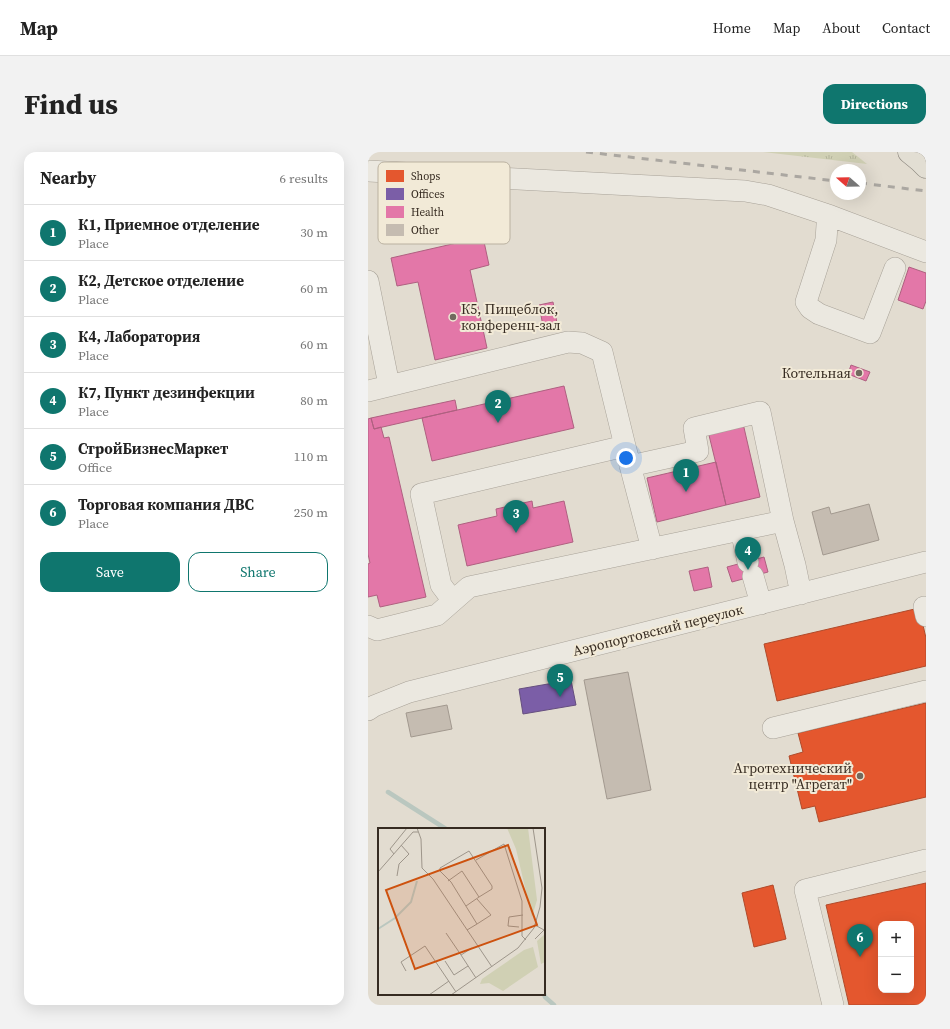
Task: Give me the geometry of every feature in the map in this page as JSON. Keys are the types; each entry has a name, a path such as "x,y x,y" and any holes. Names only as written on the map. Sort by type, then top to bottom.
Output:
{"street":[{"path":"368,171 378,172"},
{"path":"510,179 745,191 768,195 831,216 926,252"},
{"path":"831,216 826,240 806,302 810,308 819,314 870,333 895,268"},
{"path":"368,281 389,385"},
{"path":"368,391 568,342 582,343 602,352 627,456 652,549"},
{"path":"453,601 440,585 421,494 627,456 698,451 694,428 760,412 783,521 801,594"},
{"path":"368,626 377,630 437,616 469,587 783,521"},
{"path":"741,530 750,569 761,604"},
{"name":"Аэропортовский переулок","path":"368,710 374,706 409,692 926,562"},
{"path":"773,728 926,691"},
{"path":"833,1005 805,890 926,860"}],"green space":[{"path":"763,152 852,152 867,164"}],"building: Shops":[{"path":"919,608 926,638 926,666 777,701 764,644"},
{"name":"Агротехнический центр \"Агрегат\"","path":"926,703 926,797 819,822 815,806 802,809 789,756 803,752 798,733"},
{"path":"926,883 926,1005 849,1005 826,905"},
{"path":"773,885 786,939 754,947 742,893"}],"building: Offices":[{"path":"571,680 576,705 523,714 519,689"}],"building: Health":[{"name":"К5, Пищеблок, конференц-зал","path":"452,244 484,244 489,265 470,270 487,348 435,360 418,282 397,286 391,258"},
{"path":"909,267 926,273 926,301 923,309 898,300"},
{"path":"553,302 557,323 543,326 539,305"},
{"name":"Котельная","path":"851,365 870,372 866,381 848,374"},
{"path":"564,386 574,428 432,461 422,418"},
{"path":"455,400 457,410 374,429 371,418"},
{"path":"371,418 374,429 381,427 384,438 389,437 426,597 380,607 377,595 368,597 368,564 370,563 368,554 368,419"},
{"path":"742,419 760,497 726,505 707,427"},
{"path":"716,462 726,505 657,522 647,478"},
{"path":"532,501 533,508 564,501 573,542 467,566 458,525 497,516 496,509"},
{"path":"764,557 768,572 732,582 727,567"},
{"path":"708,567 712,587 694,591 689,571"}],"building: Other":[{"path":"869,504 879,540 823,555 812,512 829,507 831,514"},
{"path":"628,672 651,790 607,799 584,680"},
{"path":"447,705 452,729 411,737 406,713"}],"waterway":[{"path":"388,792 444,828"},
{"path":"544,995 554,1005"}],"railway":[{"path":"586,152 830,180"},
{"path":"866,184 926,191"}],"place":[{"name":"К5, Пищеблок, конференц-зал","path":"453,317"},
{"name":"Котельная","path":"859,373"},
{"name":"К2, Детское отделение","path":"498,423"},
{"name":"К1, Приемное отделение","path":"686,492"},
{"name":"К4, Лаборатория","path":"516,533"},
{"name":"К7, Пункт дезинфекции","path":"748,570"},
{"name":"СтройБизнесМаркет","path":"560,697"},
{"name":"Агротехнический центр \"Агрегат\"","path":"860,776"},
{"name":"Торговая компания ДВС","path":"860,957"}]}
